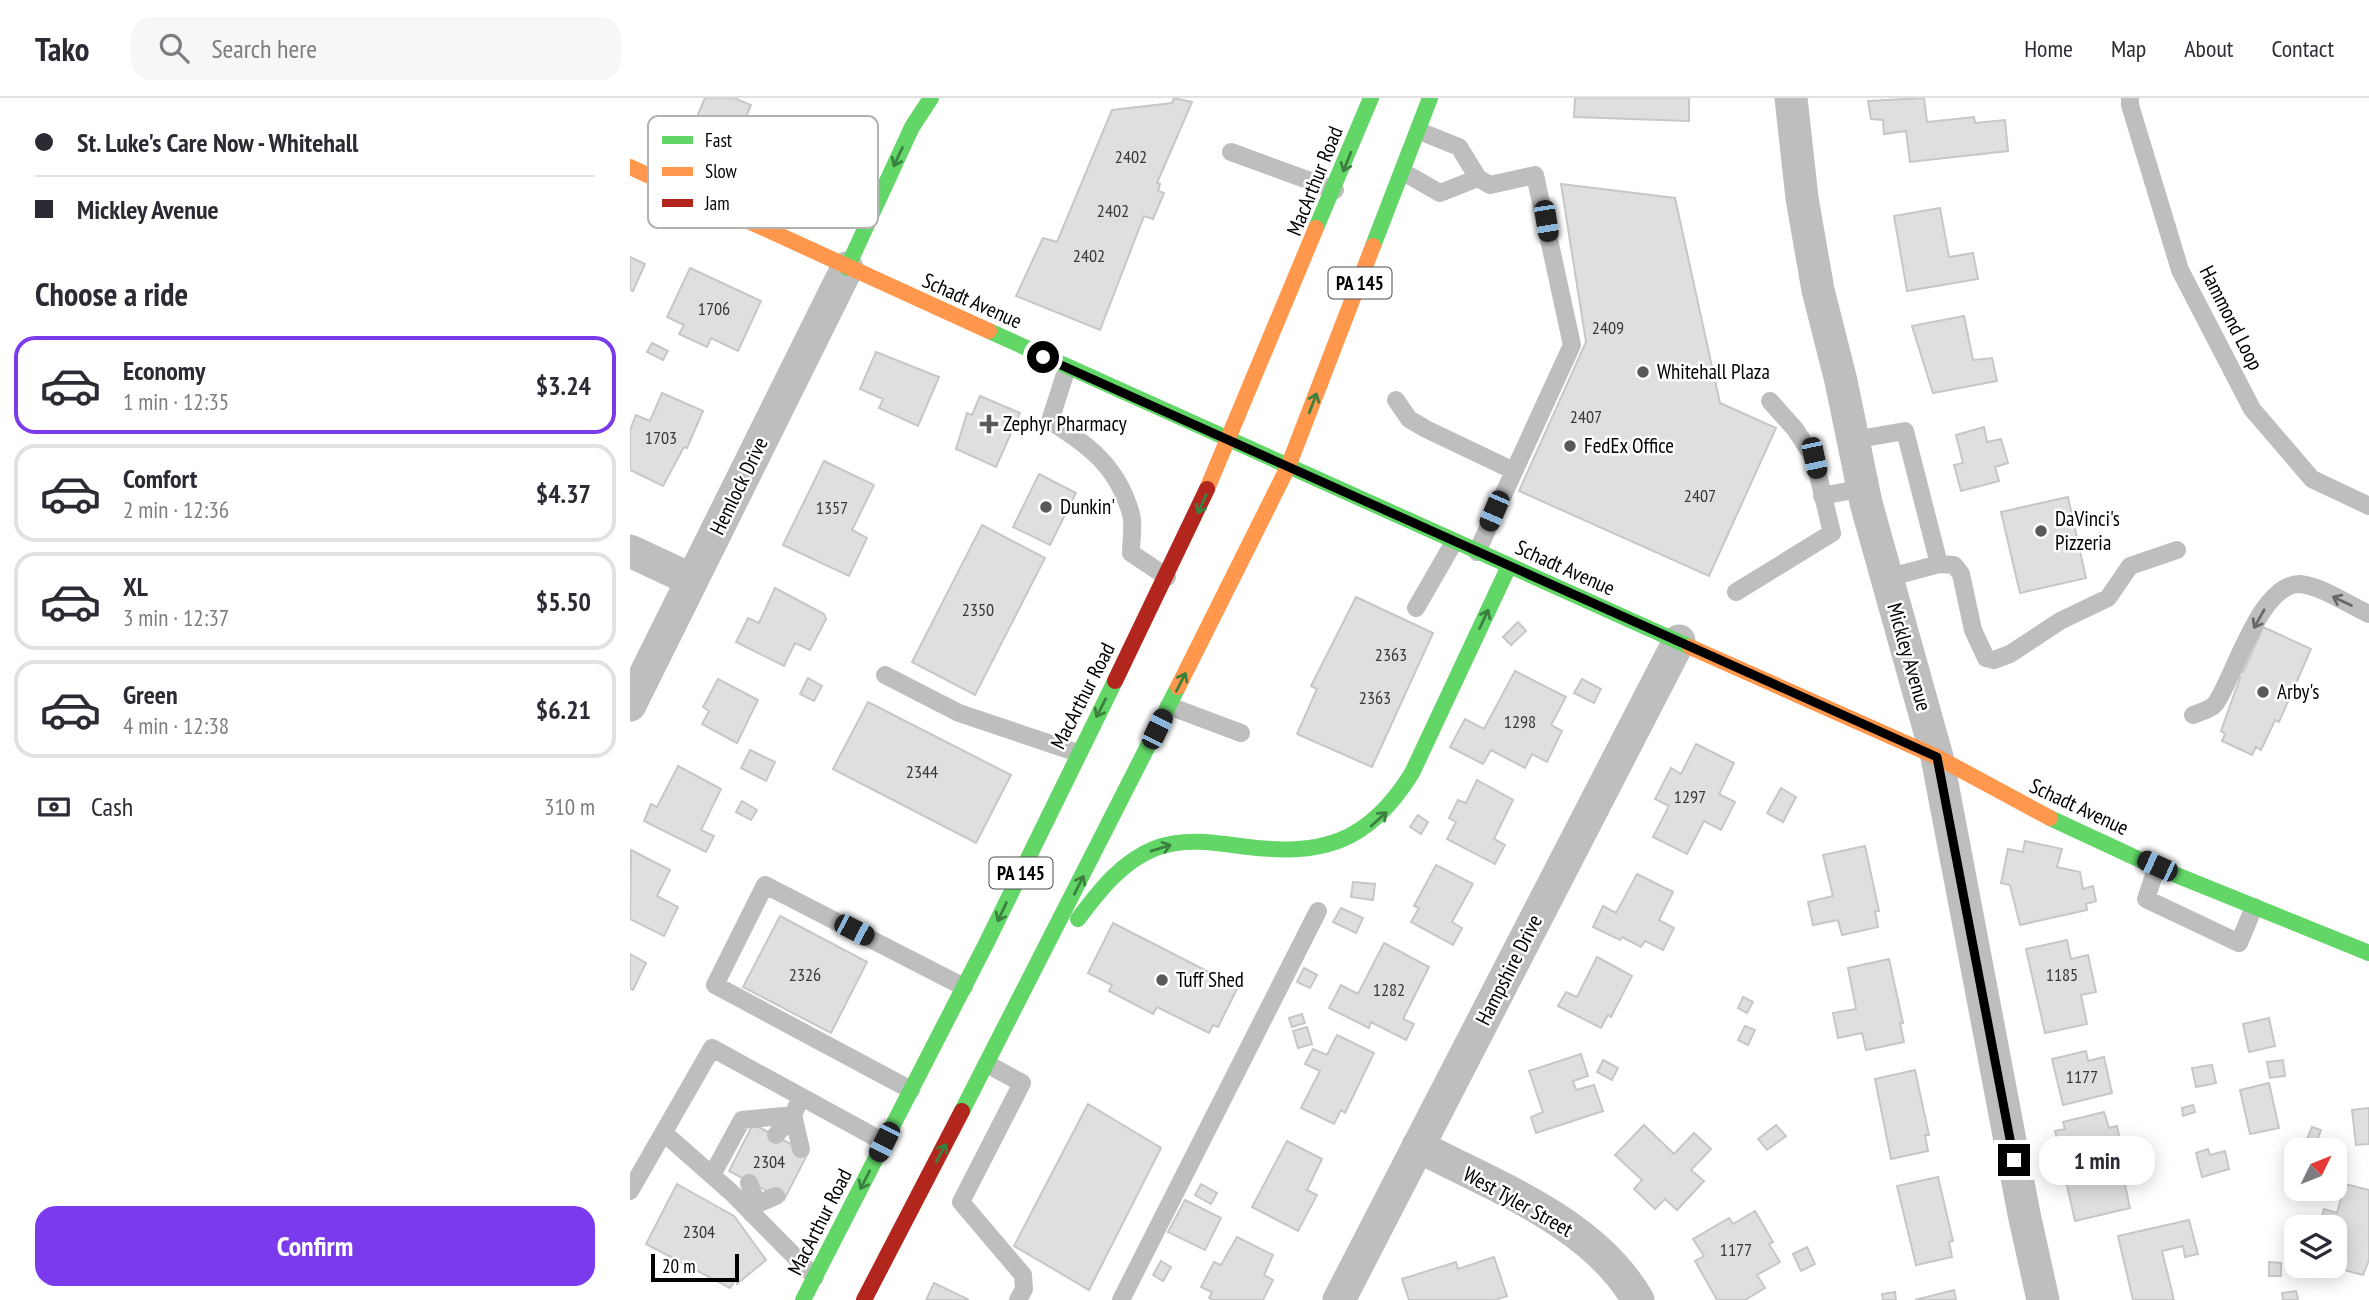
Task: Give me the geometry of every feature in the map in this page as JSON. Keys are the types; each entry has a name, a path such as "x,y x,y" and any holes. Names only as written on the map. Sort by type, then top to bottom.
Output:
{"main road":[{"path":"878,202 912,127 932,98"},
{"name":"MacArthur Road","path":"803,1300 964,987 1167,577 1229,441 1371,98"},
{"name":"PA 145","path":"864,1300 1030,982 1288,467 1430,98"},
{"name":"Schadt Avenue","path":"630,167 648,175"},
{"name":"Schadt Avenue","path":"762,228 1229,441 1937,757 1990,789 2157,866 2369,953"},
{"path":"848,268 866,228"},
{"path":"1030,982 1092,901 1126,865 1156,848 1188,841 1275,851 1313,850 1345,842 1378,822 1398,799 1412,773 1509,566"}],"street":[{"name":"Mickley Avenue","path":"1791,98 1802,198 1818,290 1863,488 1937,757 2024,1214 2043,1300"},
{"name":"Hemlock Drive","path":"630,705 848,268"},
{"path":"630,551 692,580"},
{"name":"Hampshire Drive","path":"1339,1300 1679,641"},
{"name":"West Tyler Street","path":"1418,1146 1571,1229 1604,1257 1638,1300"}],"lane":[{"name":"Hammond Loop","path":"2130,98 2130,106 2180,270 2252,409 2312,479 2369,506"},
{"path":"1419,131 1459,147 1478,178 1490,185 1535,175 1572,345 1512,470 1477,552"},
{"path":"1231,152 1335,190"},
{"path":"1403,172 1440,193 1478,178"},
{"path":"1067,368 1050,421 1089,445 1110,469 1132,515 1131,552 1167,577"},
{"path":"1396,400 1409,418 1426,429 1512,470"},
{"path":"1736,592 1832,533 1814,458 1795,429 1770,401"},
{"path":"1853,440 1905,431 1939,564"},
{"path":"1822,496 1863,488"},
{"path":"1416,608 1454,542"},
{"path":"1887,578 1939,564 1954,565 1961,574 1973,630 1986,658 1994,660 2010,653 2060,621 2108,598 2130,566 2177,550"},
{"path":"2193,715 2215,705 2270,600 2286,587 2299,584 2315,589 2369,614"},
{"path":"885,675 959,713 1078,753"},
{"path":"1169,706 1241,733"},
{"path":"2157,866 2146,899 2239,943 2254,907"},
{"path":"911,1090 715,985 765,885 964,987"},
{"path":"1121,1300 1318,911"},
{"path":"630,1191 712,1048 884,1142"},
{"path":"987,1064 1022,1083 961,1202 1023,1275 1024,1289 1018,1300"},
{"path":"776,1135 793,1115 802,1097"},
{"path":"793,1115 800,1149"},
{"path":"712,1175 742,1120 793,1115"},
{"path":"664,1133 754,1208 815,1277"},
{"path":"750,1182 754,1208"},
{"path":"754,1208 776,1196"}],"building":[{"path":"705,98 734,98 751,105 746,116 697,116"},
{"path":"1174,98 1192,102 1157,183 1160,184 1158,191 1164,193 1153,219 1144,216 1100,330 1016,296 1043,238 1057,242 1112,110 1172,103"},
{"path":"1575,98 1689,98 1689,121 1574,117"},
{"path":"1924,98 1927,122 1974,117 1975,123 2005,120 2008,151 1910,162 1906,131 1884,134 1883,120 1871,119 1868,101"},
{"name":"Whitehall Plaza","path":"1561,184 1675,198 1720,403 1776,428 1709,576 1519,491 1586,342"},
{"path":"1940,208 1949,257 1973,253 1978,279 1907,291 1894,216"},
{"path":"630,257 645,264 633,291 630,290"},
{"path":"690,268 761,301 738,351 711,338 707,347 679,334 684,325 667,317"},
{"path":"1964,316 1973,360 1992,358 1997,381 1933,393 1912,326"},
{"path":"652,343 668,351 663,360 647,352"},
{"path":"876,352 939,377 918,426 879,408 883,399 860,389"},
{"path":"662,393 703,411 687,448 684,447 663,486 630,470 630,430 636,415 650,421"},
{"name":"Zephyr Pharmacy","path":"980,396 1020,413 996,467 956,449 967,413 972,415"},
{"path":"1984,427 1987,442 2001,439 2008,463 1995,467 1999,481 1961,491 1954,465 1963,463 1956,435"},
{"path":"824,461 874,485 852,530 867,538 849,576 783,545"},
{"name":"Dunkin'","path":"1039,474 1076,493 1050,545 1013,527"},
{"name":"DaVinci's Pizzeria","path":"2068,497 2086,578 2020,593 2001,512"},
{"path":"982,525 1045,558 975,695 912,662"},
{"path":"775,588 824,614 826,619 810,650 795,643 784,666 736,642 748,618 759,623"},
{"path":"1356,597 1433,633 1372,767 1297,734 1317,689 1311,686"},
{"path":"1518,622 1526,631 1511,645 1503,637"},
{"name":"Arby's","path":"2263,627 2311,649 2279,722 2275,720 2261,750 2256,747 2252,755 2222,741 2225,734 2221,731 2240,678 2236,677 2239,670 2243,672"},
{"path":"1515,671 1566,697 1551,725 1562,731 1547,762 1532,754 1525,768 1491,750 1483,764 1450,747 1465,719 1484,729"},
{"path":"808,678 822,686 814,701 800,694"},
{"path":"718,679 758,700 737,743 702,724 709,711 703,707"},
{"path":"1582,679 1601,689 1594,703 1574,693"},
{"path":"868,702 1011,775 976,843 833,769"},
{"path":"1696,744 1734,763 1719,794 1735,802 1721,830 1704,821 1687,854 1653,837 1669,806 1655,799 1671,768 1681,774"},
{"path":"750,750 775,762 766,781 741,768"},
{"path":"678,766 721,789 701,830 714,836 706,852 644,821 651,804 657,807"},
{"path":"1477,780 1513,800 1494,839 1505,845 1495,864 1447,839 1456,822 1449,818 1458,800 1466,803"},
{"path":"1781,788 1796,797 1783,822 1767,813"},
{"path":"742,801 757,810 751,820 736,812"},
{"path":"1418,815 1428,822 1421,834 1410,827"},
{"path":"2025,841 2062,849 2057,867 2080,872 2083,889 2093,886 2096,901 2086,904 2087,910 2020,925 2010,885 2001,883 2008,849 2023,852"},
{"path":"1865,846 1879,911 1875,911 1878,927 1842,935 1838,920 1813,925 1808,902 1833,896 1823,855"},
{"path":"631,850 670,870 657,896 678,907 664,936 630,919"},
{"path":"1436,865 1473,884 1452,922 1462,928 1453,945 1411,922 1419,908 1414,906"},
{"path":"1637,874 1673,892 1659,920 1674,928 1663,950 1645,941 1641,947 1593,927 1603,906 1616,913"},
{"path":"1353,882 1375,884 1373,900 1351,897"},
{"path":"1341,908 1363,918 1356,933 1333,922"},
{"path":"780,916 867,962 831,1033 743,987"},
{"name":"Tuff Shed","path":"1113,923 1238,987 1218,1027 1213,1025 1209,1033 1157,1007 1153,1014 1109,991 1112,985 1088,973"},
{"path":"2067,940 2071,959 2088,955 2096,992 2081,995 2087,1024 2045,1033 2026,949"},
{"path":"1384,943 1429,967 1403,1019 1414,1024 1406,1040 1371,1022 1369,1028 1329,1008 1341,985 1358,994"},
{"path":"630,954 646,963 633,990 630,988"},
{"path":"1597,957 1632,976 1611,1017 1608,1015 1601,1028 1558,1006 1566,992 1577,997"},
{"path":"1889,959 1903,1023 1900,1023 1904,1042 1866,1050 1862,1033 1838,1038 1833,1013 1856,1009 1848,968"},
{"path":"1304,968 1317,975 1310,988 1297,982"},
{"path":"1743,997 1753,1002 1747,1013 1738,1008"},
{"path":"1302,1014 1305,1023 1292,1027 1289,1018"},
{"path":"2269,1018 2275,1046 2249,1052 2243,1024"},
{"path":"1745,1026 1755,1030 1748,1045 1738,1040"},
{"path":"1307,1027 1312,1044 1298,1048 1293,1031"},
{"path":"1337,1035 1374,1053 1345,1113 1341,1110 1334,1124 1301,1108 1320,1071 1305,1064 1313,1049 1327,1055"},
{"path":"2086,1051 2088,1061 2104,1057 2112,1093 2063,1105 2052,1059"},
{"path":"1581,1054 1588,1076 1573,1081 1576,1090 1594,1085 1603,1111 1536,1133 1531,1117 1543,1112 1529,1071"},
{"path":"1603,1060 1618,1068 1612,1080 1597,1072"},
{"path":"2283,1060 2285,1076 2270,1078 2267,1062"},
{"path":"2212,1065 2216,1083 2196,1087 2192,1068"},
{"path":"1915,1070 1929,1135 1925,1135 1928,1151 1891,1159 1875,1079"},
{"path":"2269,1083 2279,1128 2250,1134 2240,1090"},
{"path":"1088,1104 1161,1148 1089,1290 1014,1246"},
{"path":"2193,1105 2195,1112 2183,1116 2182,1108"},
{"path":"2369,1108 2369,1144 2356,1145 2352,1110"},
{"path":"2104,1112 2109,1128 2117,1126 2122,1150 2063,1163 2055,1131 2065,1129 2063,1122"},
{"path":"753,1124 808,1153 784,1200 729,1171"},
{"path":"1644,1125 1674,1154 1694,1133 1711,1149 1691,1170 1704,1181 1677,1210 1665,1199 1655,1209 1634,1189 1642,1180 1615,1155"},
{"path":"1776,1125 1786,1136 1767,1150 1758,1139"},
{"path":"2312,1127 2321,1130 2318,1138 2307,1138"},
{"path":"1287,1141 1322,1159 1307,1190 1317,1195 1298,1231 1252,1207"},
{"path":"2208,1149 2210,1155 2225,1151 2229,1169 2202,1177 2196,1153"},
{"path":"2110,1171 2112,1179 2123,1176 2130,1208 2075,1221 2066,1181"},
{"path":"1938,1177 1953,1241 1949,1242 1952,1257 1916,1265 1897,1186"},
{"path":"677,1184 734,1216 766,1260 737,1284 736,1279 730,1288 646,1244"},
{"path":"1201,1184 1217,1193 1211,1204 1195,1195"},
{"path":"2347,1184 2369,1190 2369,1260 2363,1275 2347,1271 2347,1215 2322,1215 2324,1209 2337,1213 2340,1201 2347,1201"},
{"path":"1185,1200 1221,1218 1205,1250 1168,1232"},
{"path":"1755,1211 1773,1242 1769,1244 1780,1262 1757,1275 1765,1288 1745,1300 1717,1300 1695,1261 1704,1256 1693,1239 1729,1218 1733,1224"},
{"path":"2189,1220 2198,1254 2185,1257 2183,1246 2162,1251 2174,1300 2133,1300 2118,1236"},
{"path":"1237,1237 1273,1255 1264,1275 1273,1280 1263,1300 1213,1300 1209,1298 1212,1292 1201,1287 1214,1262 1221,1265"},
{"path":"1807,1247 1815,1264 1801,1271 1793,1254"},
{"path":"1494,1257 1507,1296 1495,1300 1409,1300 1402,1279 1456,1262 1458,1269"},
{"path":"1161,1261 1171,1267 1163,1281 1153,1275"},
{"path":"2269,1262 2281,1263 2281,1276 2269,1276"},
{"path":"934,1283 969,1300 926,1300"},
{"path":"1954,1290 1956,1300 1915,1300"},
{"path":"2296,1291 2298,1300 2283,1300 2282,1293"},
{"path":"1895,1292 1896,1300 1883,1300 1882,1294"}],"traffic: fast":[{"path":"878,201 912,127 931,98"},
{"path":"1316,228 1371,98"},
{"path":"1373,246 1430,98"},
{"path":"847,268 865,228"},
{"path":"989,331 1690,647"},
{"path":"1078,919 1122,869 1156,848 1198,842 1269,849 1318,846 1340,840 1360,830 1378,816 1412,773 1509,566"},
{"path":"803,1300 986,944 1115,681"},
{"path":"962,1111 1178,687"},
{"path":"2050,818 2149,864 2369,953"}],"traffic: slow":[{"path":"630,167 648,175"},
{"path":"764,228 989,331"},
{"path":"1207,489 1316,228"},
{"path":"1178,687 1288,467 1373,246"},
{"path":"1690,647 1937,757 2050,818"}],"traffic: jam":[{"path":"1115,681 1207,489"},
{"path":"864,1300 962,1111"}],"place":[{"name":"Whitehall Plaza","path":"1643,372"},
{"name":"Zephyr Pharmacy","path":"989,424"},
{"name":"FedEx Office","path":"1570,446"},
{"name":"Dunkin'","path":"1046,507"},
{"name":"DaVinci's Pizzeria","path":"2041,531"},
{"name":"Arby's","path":"2263,692"},
{"name":"Tuff Shed","path":"1162,980"}],"route":[{"path":"1043,357 1937,757 2014,1160"}]}
